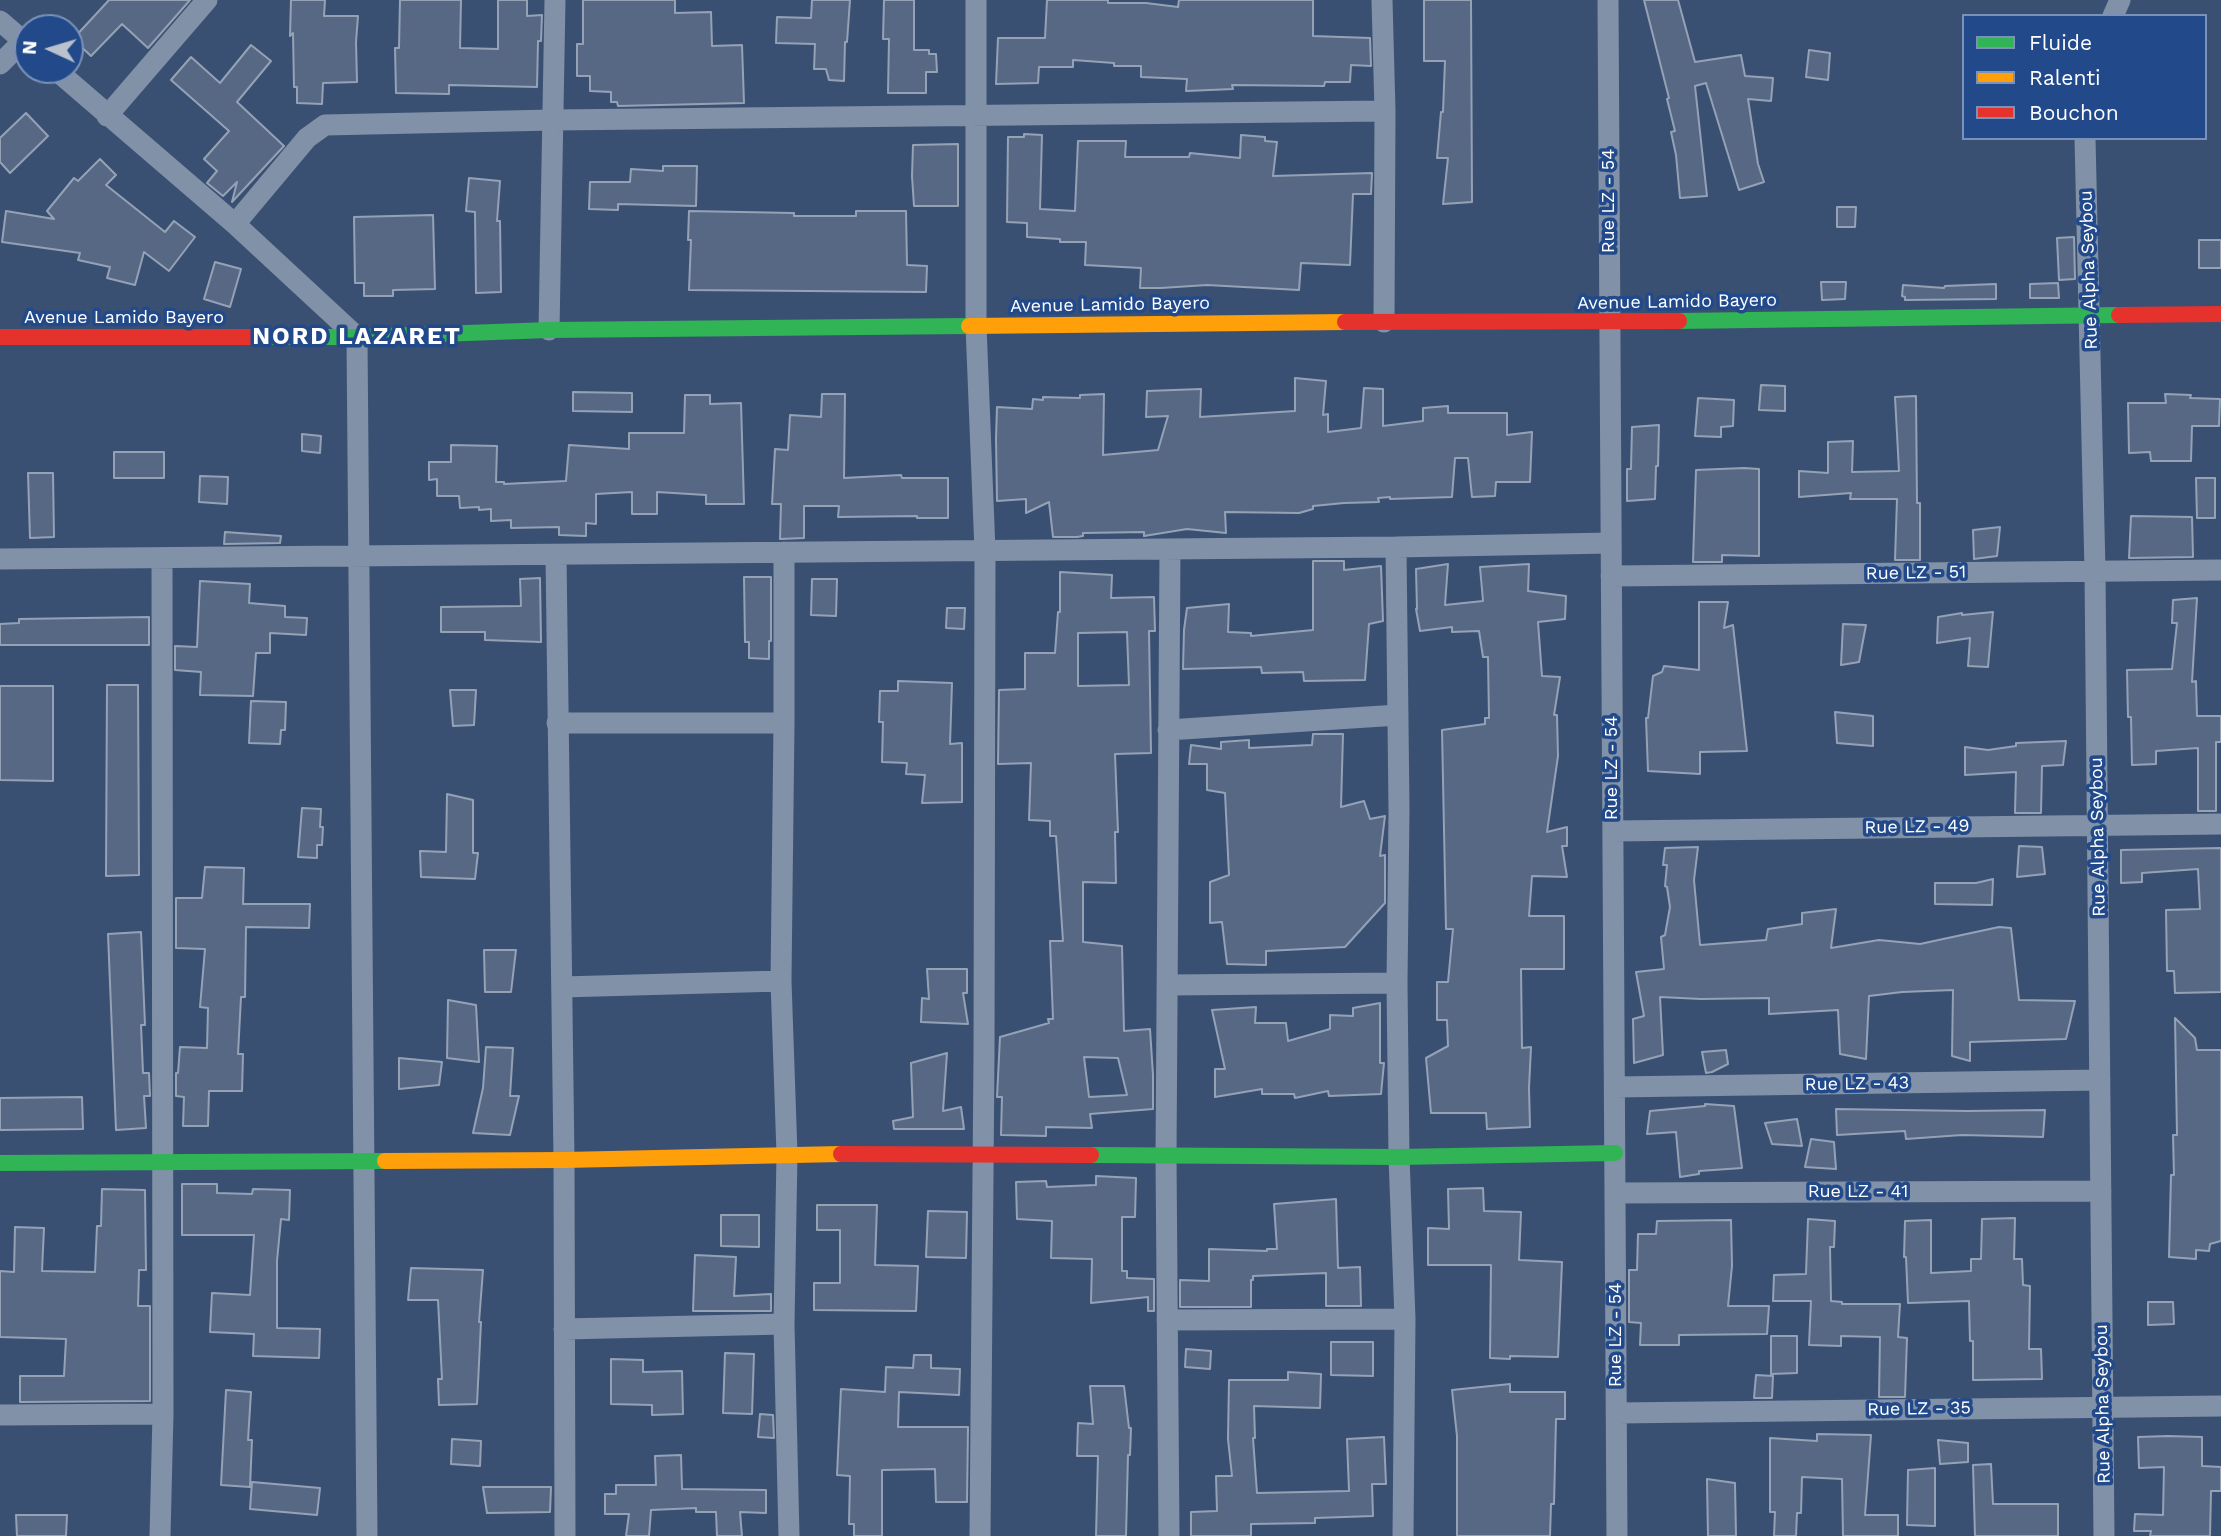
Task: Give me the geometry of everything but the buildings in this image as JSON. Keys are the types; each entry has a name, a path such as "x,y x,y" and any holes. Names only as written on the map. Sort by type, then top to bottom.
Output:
{"street":[{"path":"107,116 207,0"},
{"path":"549,330 555,0"},
{"path":"976,0 976,326 985,551 980,1536"},
{"path":"1382,0 1385,111 1384,322"},
{"name":"Rue LZ - 54","path":"1608,0 1617,1536"},
{"path":"0,21 14,33"},
{"path":"0,64 14,53"},
{"path":"72,84 234,224 357,338 367,1536"},
{"path":"234,224 307,138 325,125 1385,111"},
{"name":"Rue Alpha Seybou","path":"2085,140 2095,571 2104,1536"},
{"name":"Avenue Lamido Bayero","path":"0,337 357,338 549,330 1610,322 2221,313"},
{"path":"0,559 1611,543"},
{"path":"1396,547 1399,1157 1405,1319 1403,1536"},
{"path":"1169,1536 1166,1156 1170,549"},
{"path":"784,552 781,981 787,1154 784,1324 789,1536"},
{"path":"556,555 564,1160 565,1536"},
{"path":"160,1536 163,1414 162,558"},
{"name":"Rue LZ - 51","path":"1611,576 2221,570"},
{"path":"1168,730 1398,715"},
{"path":"557,723 784,723"},
{"name":"Rue LZ - 49","path":"1613,831 2221,824"},
{"path":"562,987 781,981"},
{"path":"1168,985 1397,983"},
{"name":"Rue LZ - 43","path":"1615,1087 2100,1080"},
{"path":"0,1163 564,1160 787,1154 1399,1157 1615,1153"},
{"name":"Rue LZ - 41","path":"1615,1193 2101,1191"},
{"path":"1167,1320 1405,1319"},
{"path":"565,1329 784,1324"},
{"name":"Rue LZ - 35","path":"1617,1413 2221,1406"},
{"path":"0,1415 163,1414"}],"traffic: fast":[{"path":"1679,321 2119,315"},
{"path":"250,337 357,337 549,330 969,326"},
{"path":"1091,1155 1399,1157 1615,1153"},
{"path":"0,1163 385,1161"}],"traffic: slow":[{"path":"969,326 1345,322"},
{"path":"385,1161 841,1154"}],"traffic: jam":[{"path":"2119,315 2221,314"},
{"path":"1345,322 1679,321"},
{"path":"0,337 250,337"},
{"path":"841,1154 1091,1155"}],"district":[{"name":"NORD LAZARET","path":"357,337"}]}
